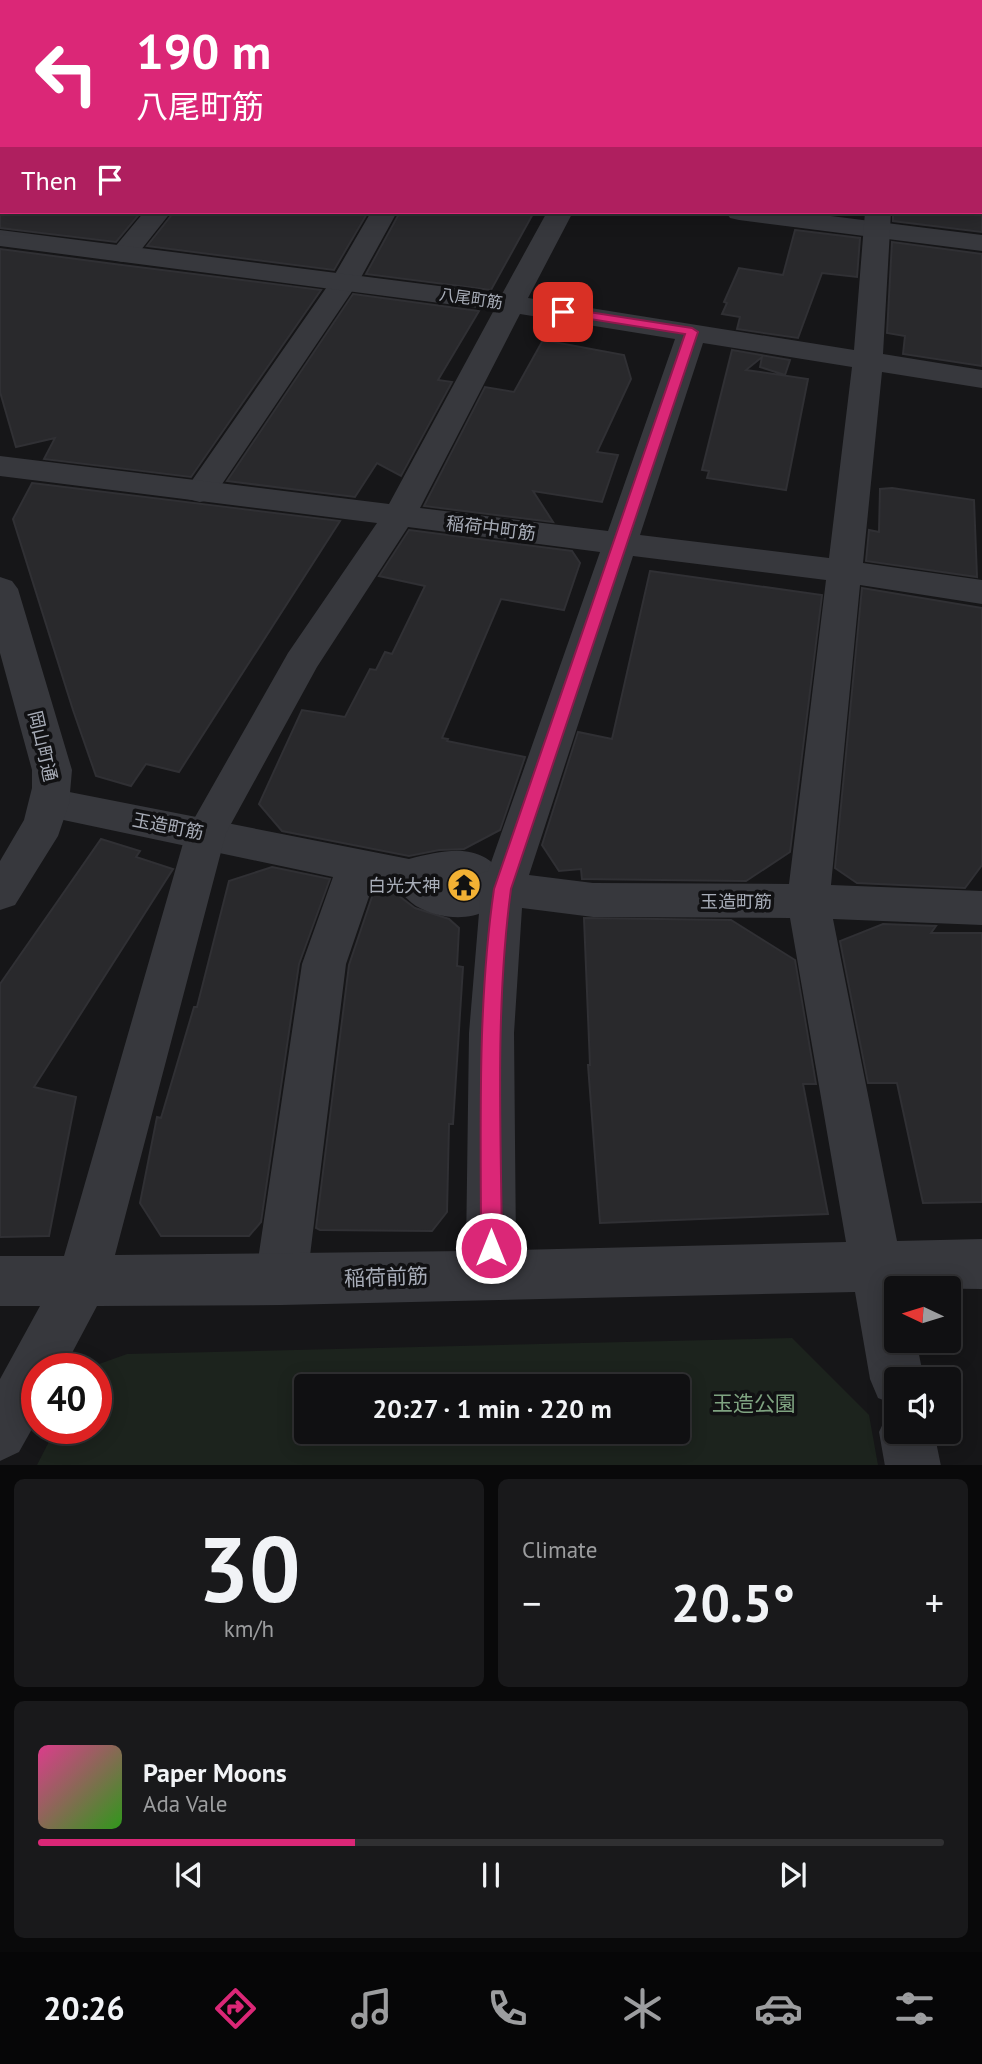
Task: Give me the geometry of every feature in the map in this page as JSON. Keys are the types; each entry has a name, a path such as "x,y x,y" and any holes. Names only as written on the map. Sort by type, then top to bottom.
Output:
{"street":[{"path":"123,254 156,214"},
{"path":"200,492 345,281 383,214"},
{"path":"0,1433 83,1280 206,834 301,662 399,516 559,214"},
{"path":"770,214 878,221 982,243"},
{"path":"878,221 867,359 808,901 895,1367"},
{"name":"八尾町筋","path":"0,238 511,304 982,379"},
{"path":"491,1274 491,1065 496,888 620,544 692,332"},
{"name":"稲荷中町筋","path":"0,466 843,571 982,592"},
{"name":"岡山町通","path":"0,589 52,769 54,788 40,834 0,893"},
{"name":"玉造町筋","path":"49,803 359,864 409,876 431,894 466,902 496,888 593,900 808,901 982,908"},
{"path":"281,1280 324,964 359,864"},
{"name":"稲荷前筋","path":"0,1281 281,1280 982,1264"},
{"path":"909,1444 913,1465"}],"green space":[{"name":"玉造公園","path":"792,1338 869,1415 878,1465 37,1465 48,1444 112,1444 112,1359 127,1354"}],"building":[{"path":"0,214 139,214 116,242 0,228"},
{"path":"172,214 367,214 334,270 147,246"},
{"path":"399,214 533,214 491,290 366,274"},
{"path":"893,214 982,214 982,232 893,221"},
{"path":"795,230 860,238 857,277 822,273 798,338 737,329 740,317 722,314 727,303 724,302 739,268 783,275"},
{"path":"892,242 982,254 982,366 903,354 905,336 887,333"},
{"path":"0,249 321,290 191,477 44,459 55,438 16,447 0,392"},
{"path":"353,294 479,311 438,380 452,382 401,476 377,463 355,497 227,481"},
{"path":"543,340 624,355 631,379 597,452 618,455 602,502 533,491 553,522 424,506 485,387 514,392"},
{"path":"732,350 790,360 785,375 760,367 762,357 746,370 808,379 786,490 707,478 709,471 702,470"},
{"path":"32,483 340,521 179,772 146,764 131,786 96,776 13,519"},
{"path":"892,488 974,500 977,577 866,561 869,530 879,532 880,489"},
{"path":"409,530 572,551 580,563 564,610 501,599 442,738 525,757 500,830 464,849 439,850 409,856 282,831 259,804 302,710 345,717 370,669 376,670 385,652 392,654 425,586 379,576"},
{"path":"650,571 822,595 790,852 746,881 582,879 581,869 559,871 542,845 578,732 612,739"},
{"path":"862,588 982,608 982,865 965,888 857,883 835,868"},
{"path":"101,839 140,851 136,857 173,869 34,1087 76,1097 49,1236 0,1237 0,984"},
{"path":"272,867 330,879 299,964 261,1222 249,1236 161,1236 140,1203 157,1117 161,1118 194,1007 197,1007 229,881"},
{"path":"375,888 395,893 415,908 449,919 459,928 457,966 463,967 453,1124 449,1124 447,1212 432,1231 316,1228 349,965"},
{"path":"584,918 731,920 795,960 816,1084 803,1084 828,1214 600,1223 588,1065"},
{"path":"883,924 936,926 931,933 982,933 982,1202 923,1203 897,1083 868,1083 840,941"}],"place":[{"name":"白光大神","path":"464,885"}],"route":[{"path":"491,1248 491,1065 496,933 503,889 692,332 563,312"}]}
